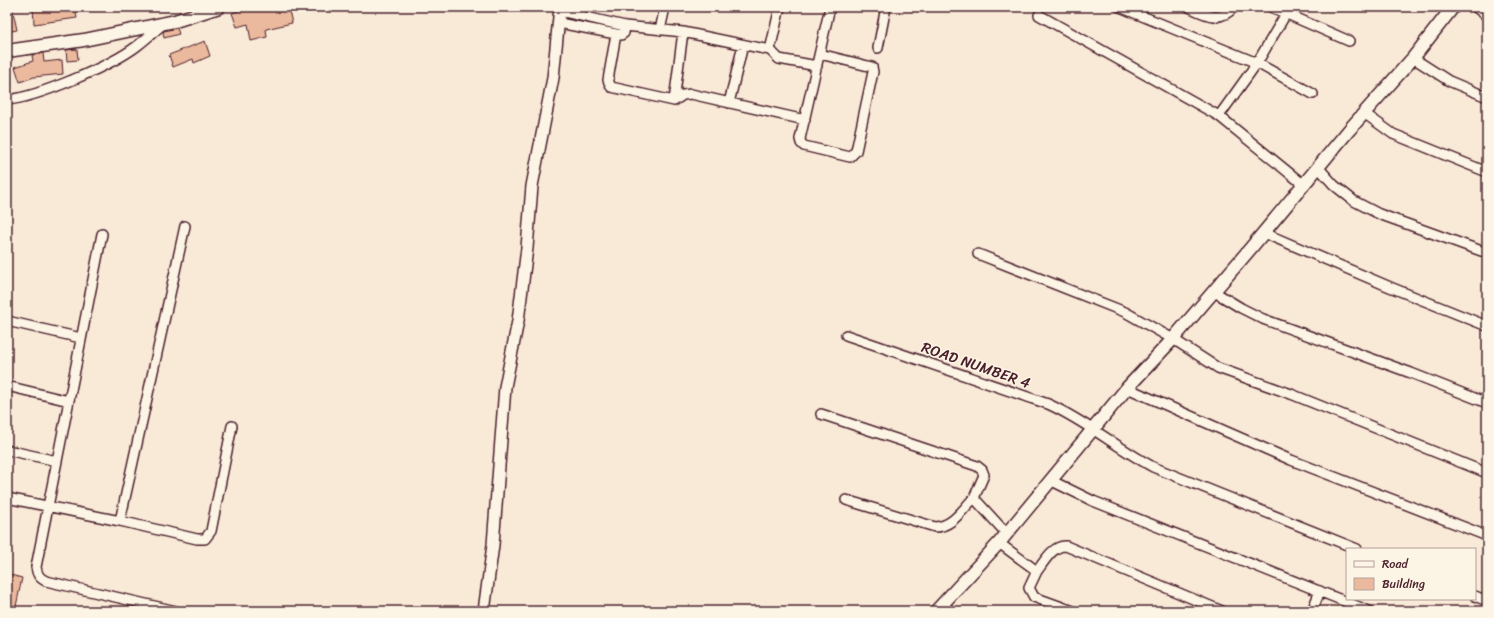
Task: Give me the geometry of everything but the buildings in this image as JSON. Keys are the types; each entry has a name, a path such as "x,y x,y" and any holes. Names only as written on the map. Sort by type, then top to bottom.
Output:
{"main road":[{"path":"7,51 84,40 164,23 219,7"},
{"path":"943,609 1127,388 1173,339 1454,7"}],"street":[{"path":"660,30 665,7"},
{"path":"770,50 780,7"},
{"path":"820,54 872,67 873,72 854,154 850,157 804,146 800,139 830,7"},
{"path":"878,48 886,7"},
{"path":"1120,7 1257,63 1313,94"},
{"path":"1189,7 1215,18 1224,15 1234,7"},
{"path":"1271,7 1289,10 1349,41"},
{"path":"1476,7 1487,16"},
{"path":"484,611 493,545 505,387 518,321 527,248 532,186 553,78 560,9 625,26 683,32 770,50 779,59 817,66"},
{"path":"1219,116 1257,63 1289,10"},
{"path":"1039,15 1219,116 1304,185"},
{"path":"7,100 45,90 107,63 137,47 164,23"},
{"path":"559,23 616,34 623,34 625,26"},
{"path":"674,101 683,32"},
{"path":"616,34 608,80 611,87 674,101 683,95 691,94 804,120"},
{"path":"729,103 743,45"},
{"path":"1412,58 1449,81 1487,97"},
{"path":"1364,113 1393,134 1487,172"},
{"path":"1318,167 1334,185 1354,201 1379,214 1487,253"},
{"path":"120,521 185,226"},
{"path":"1264,232 1390,287 1487,326"},
{"path":"102,234 36,566 40,578 176,611"},
{"path":"978,254 1125,312 1173,339 1218,368 1304,399 1487,473"},
{"path":"1213,291 1263,319 1412,373 1487,403"},
{"path":"7,321 81,338"},
{"name":"ROAD NUMBER 4","path":"846,335 1048,404 1063,411 1134,458 1153,468 1354,548"},
{"path":"7,386 69,400"},
{"path":"1127,388 1291,460 1487,536"},
{"path":"821,414 977,466 982,470 984,475 974,498 949,524 942,527 935,527 846,500"},
{"path":"7,498 120,521 196,539 208,538 211,530 232,426"},
{"path":"7,450 56,461"},
{"path":"1050,480 1093,501 1369,611"},
{"path":"974,498 1002,538 1037,571"},
{"path":"1073,611 1034,597 1030,593 1030,583 1037,571 1054,550 1061,546 1066,546 1222,611"},
{"path":"1312,611 1320,591"},
{"path":"1476,596 1487,601"}]}
